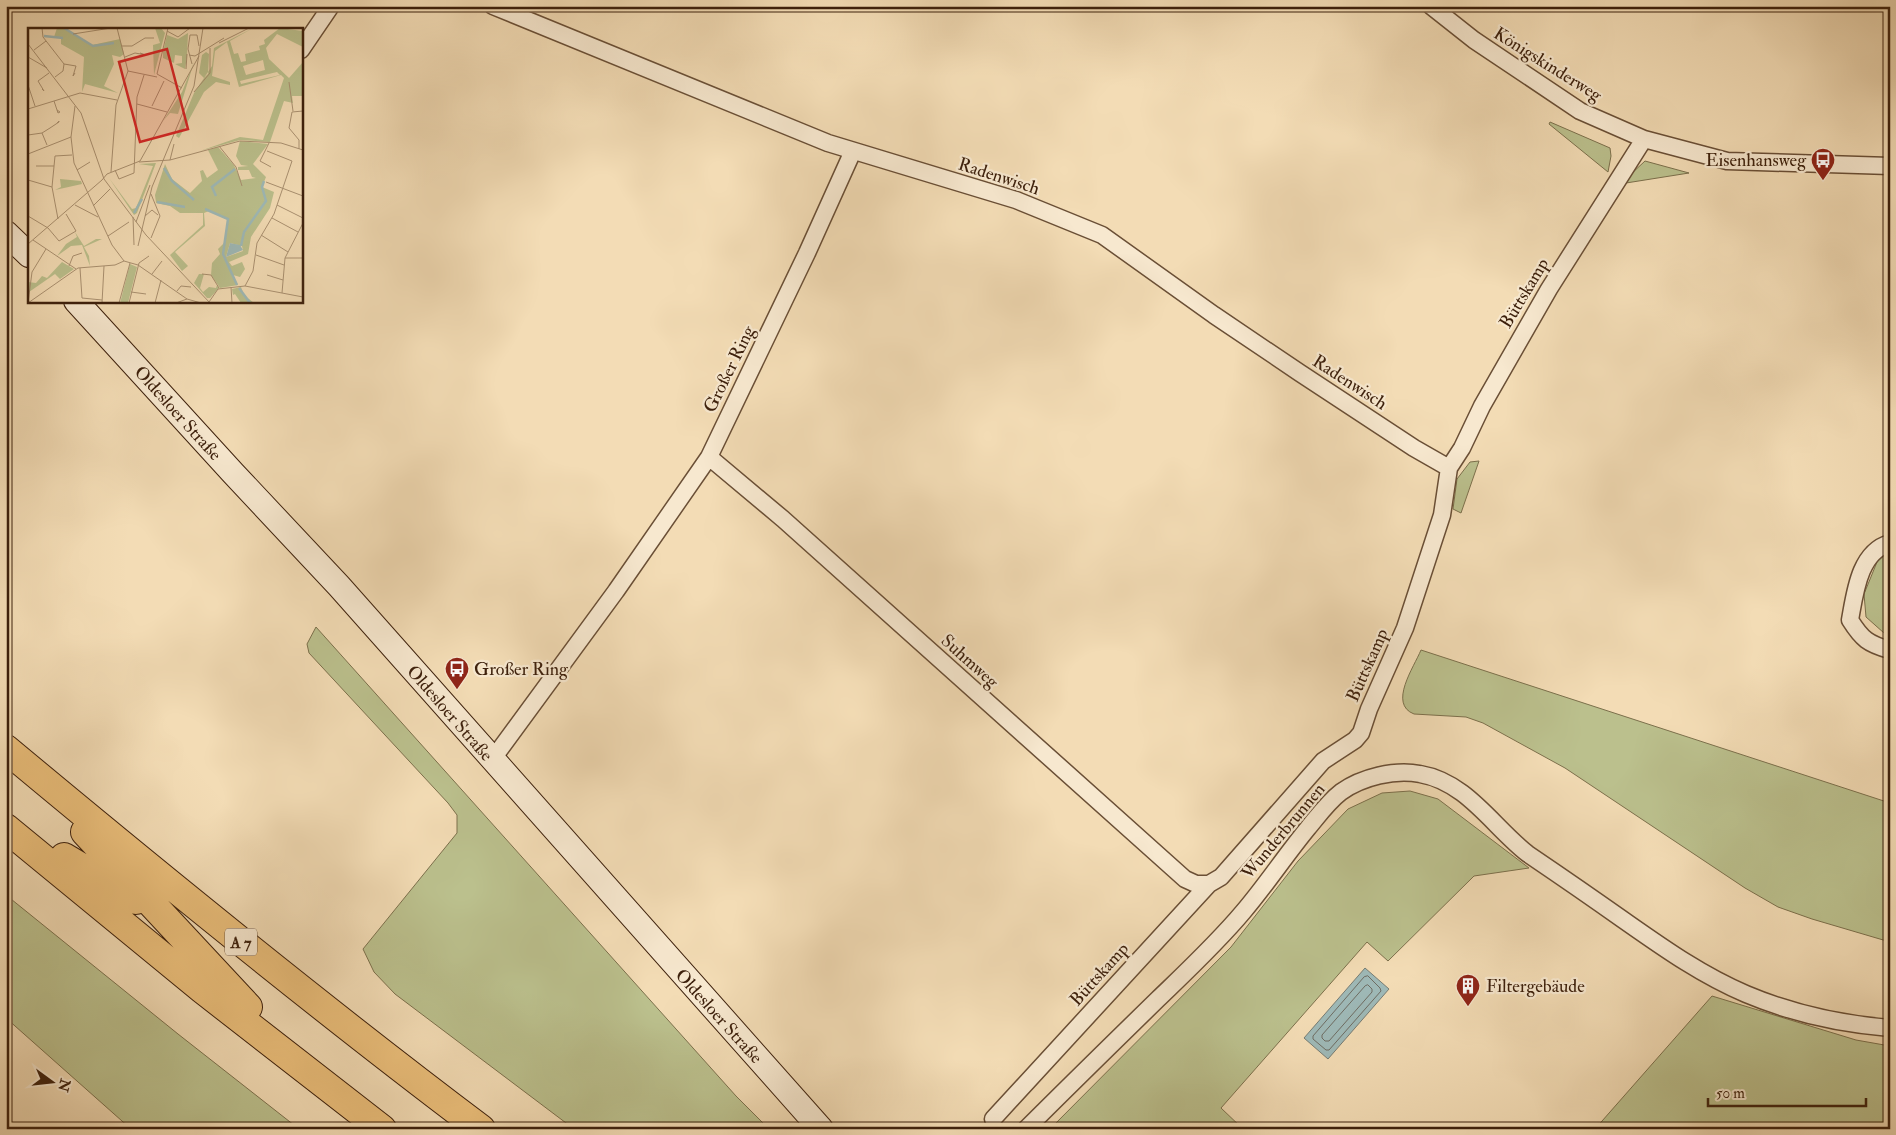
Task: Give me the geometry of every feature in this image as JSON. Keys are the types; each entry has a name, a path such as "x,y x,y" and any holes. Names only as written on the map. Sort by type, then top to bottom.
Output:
{"highway":[{"name":"A 7","path":"11,753 304,1068"},
{"name":"A 7","path":"11,753 340,1020 482,1129"},
{"name":"A 7","path":"6,823 340,1020"},
{"name":"A 7","path":"6,828 202,989 382,1129"}],"main road":[{"path":"6,233 28,254"},
{"name":"Oldesloer Straße","path":"77,302 232,473 339,586 821,1129"}],"street":[{"path":"302,49 331,6"},
{"name":"Radenwisch","path":"493,6 736,107 828,143 1016,200 1102,234 1214,315 1292,368 1414,448 1450,468"},
{"name":"Königskinderweg","path":"1431,6 1474,40 1580,111 1644,139 1727,161 1890,166"},
{"name":"Büttskamp","path":"993,1119 1209,884 1221,876 1323,761 1355,740 1405,628 1442,515 1450,468 1482,406 1549,288 1644,139"},
{"name":"Großer Ring","path":"492,760 616,591 709,457 807,253 853,151"},
{"name":"Suhmweg","path":"709,457 783,519 958,678 1185,879 1196,884 1209,884"},
{"path":"1890,543 1883,545 1868,558 1858,581 1850,620 1860,636 1872,645 1890,650"},
{"name":"Wunderbrunnen","path":"1026,1129 1242,913 1301,836 1333,800 1353,785 1392,773 1421,774 1463,792 1512,841 1528,854 1666,950 1720,982 1747,994 1807,1014 1840,1022 1890,1028"}],"green space":[{"path":"1550,122 1610,148 1611,156 1608,172 1549,124"},
{"path":"1645,161 1689,173 1626,183 1631,174"},
{"path":"1479,461 1461,513 1453,509 1457,479 1470,462"},
{"path":"1890,552 1890,631 1884,633 1866,617 1864,594 1877,562"},
{"path":"316,627 736,1096 769,1129 574,1129 395,994 374,972 363,949 457,833 457,815 309,653 307,644"},
{"path":"1421,650 1890,803 1890,942 1778,907 1745,888 1565,768 1483,723 1466,717 1414,714 1407,709 1403,702 1403,694 1409,675"},
{"path":"1410,791 1438,799 1529,868 1474,876 1388,961 1367,942 1221,1108 1243,1129 1050,1129 1231,947 1298,861 1348,809 1382,793"},
{"path":"6,895 299,1129 131,1129 6,1018"},
{"path":"1712,996 1856,1040 1890,1046 1890,1129 1595,1129"}],"water":[{"path":"1365,968 1389,989 1328,1059 1304,1038"}],"place":[{"name":"Eisenhansweg","path":"1823,181"},
{"name":"Großer Ring","path":"457,690"},
{"name":"Filtergebäude","path":"1468,1007"}]}
